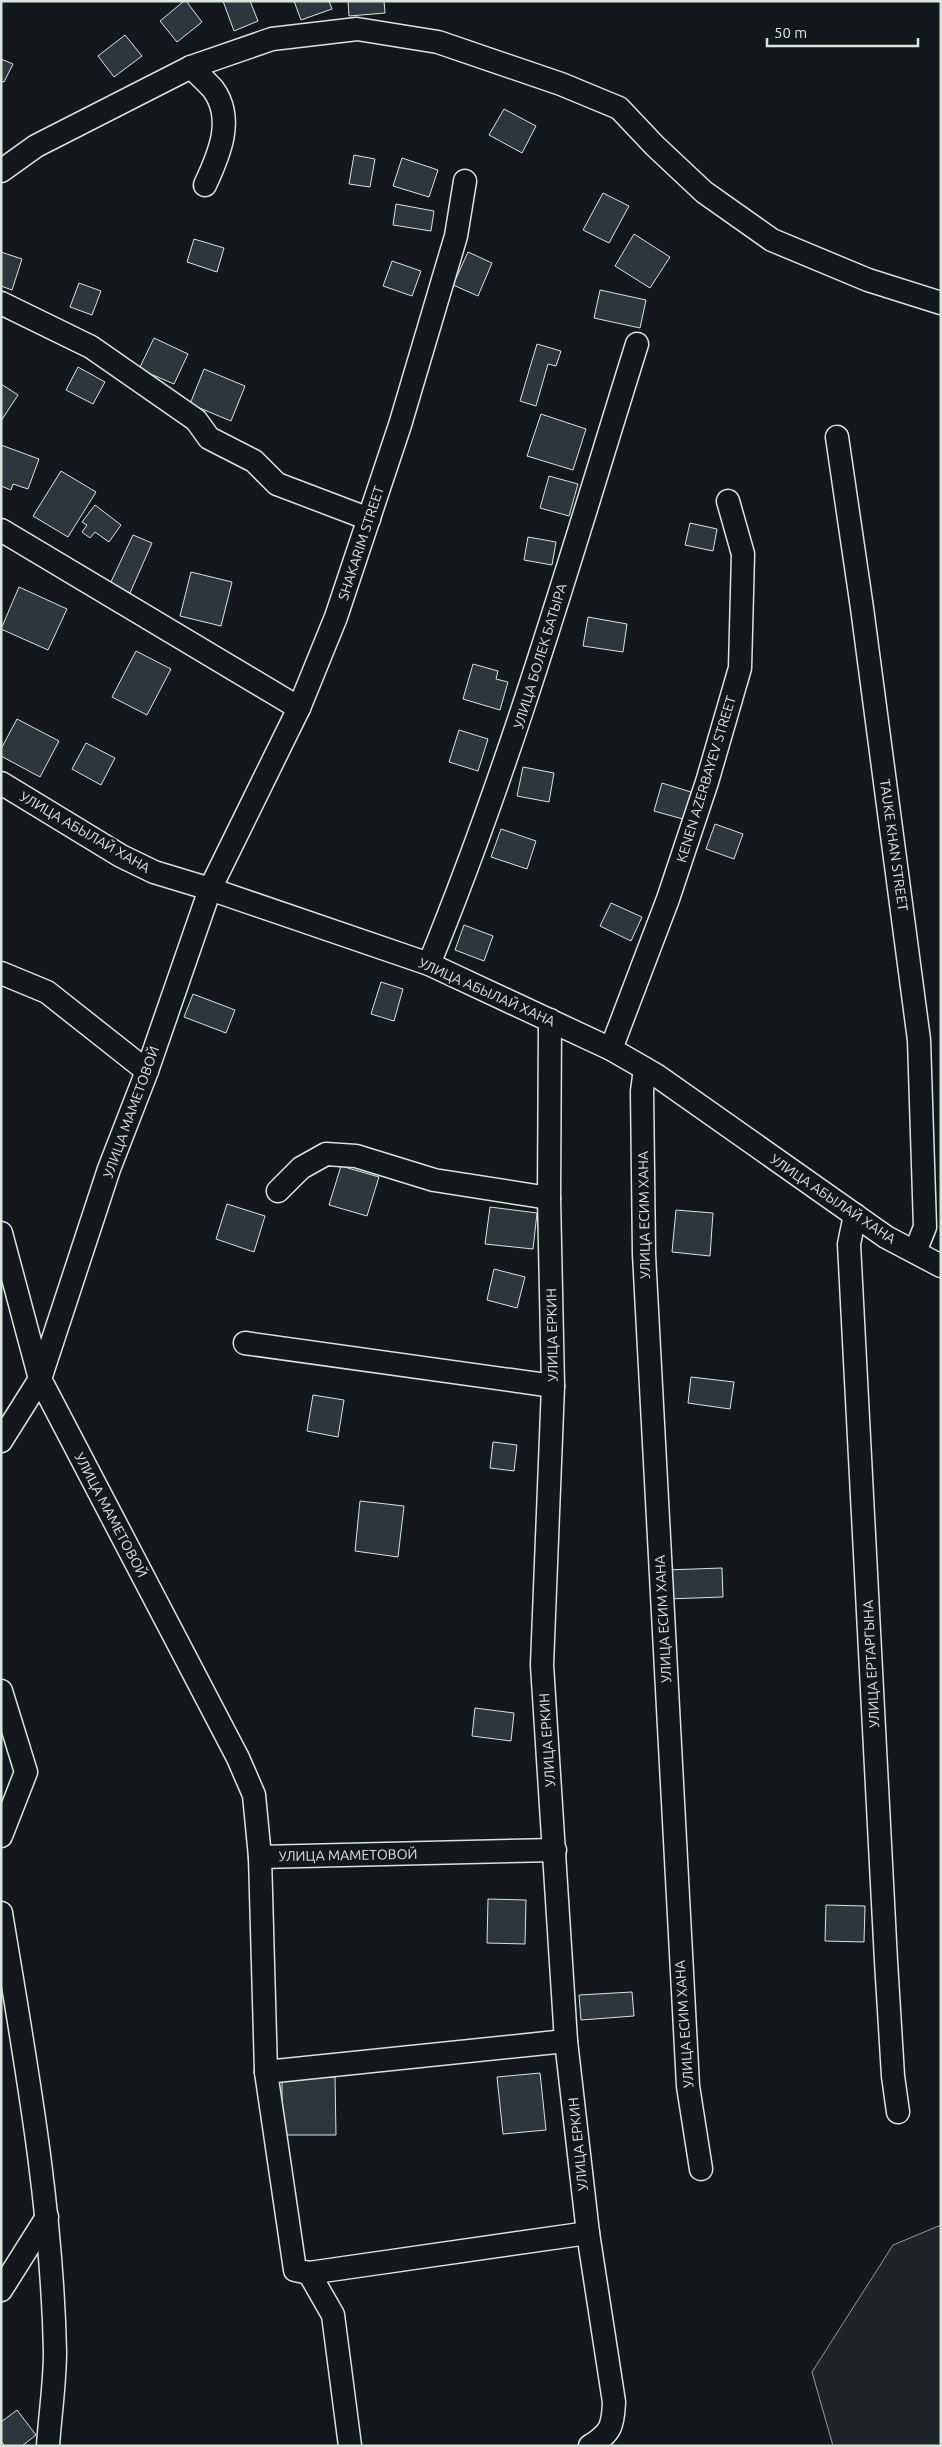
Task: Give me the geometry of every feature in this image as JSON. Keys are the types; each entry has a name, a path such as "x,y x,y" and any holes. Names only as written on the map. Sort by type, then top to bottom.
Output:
{"street":[{"path":"1,171 36,146 191,66 272,39 357,29 438,42 561,84 619,108 655,146 704,192 772,240 868,280 941,303"},
{"path":"191,66 214,91 226,119 219,155 205,185"},
{"name":"SHAKARIM STREET","path":"210,888 299,708 336,617 400,425 456,236 465,181"},
{"path":"1,303 99,353 196,420 209,438 254,461 277,484 368,519"},
{"name":"УЛИЦА БОЛЕК БАТЫРА","path":"429,964 468,868 519,724 636,344"},
{"name":"TAUKE KHAN STREET","path":"836,437 862,608 919,1040 925,1227 915,1252"},
{"name":"KENEN AZERBAYEV STREET","path":"611,1049 668,899 707,782 740,668 743,554 728,501"},
{"path":"1,530 299,708"},
{"name":"УЛИЦА АБЫЛАЙ ХАНА","path":"1,783 136,864 160,874 210,888 429,964 611,1049 645,1069 886,1237 941,1266"},
{"name":"УЛИЦА МАМЕТОВОЙ","path":"210,888 147,1071 109,1169 40,1379 238,1758 254,1795 260,1858 554,1850"},
{"path":"1,973 47,992 147,1071"},
{"name":"УЛИЦА ЕРКИН","path":"550,1020 549,1198 552,1386 542,1665 566,2041 588,2233 614,2402 613,2422 605,2437 590,2446"},
{"name":"УЛИЦА ЕСИМ ХАНА","path":"645,1069 642,1090 644,1244 655,1482 688,2086 701,2169"},
{"path":"278,1191 301,1168 326,1154 356,1156 434,1180 549,1198"},
{"name":"УЛИЦА ЕРТАРГЫНА","path":"855,1215 849,1244 858,1432 886,1961 893,2076 898,2112"},
{"path":"1,1233 40,1379 1,1441"},
{"path":"245,1343 552,1386"},
{"path":"1,1691 26,1772 1,1836"},
{"path":"260,1858 266,2072 295,2270 310,2273 588,2233"},
{"path":"1,1913 36,2126 47,2217 55,2353 48,2446"},
{"path":"266,2072 566,2041"},
{"path":"1,2290 47,2217"},
{"path":"310,2273 333,2315 350,2446"}],"shaded area":[{"path":"941,2225 941,2446 833,2446 812,2372 893,2245"}],"building":[{"path":"186,1 202,22 177,42 160,21"},
{"path":"223,1 250,1 258,21 234,31"},
{"path":"294,1 329,1 332,9 301,20"},
{"path":"348,1 384,1 385,13 349,16"},
{"path":"125,35 142,56 114,77 98,56"},
{"path":"1,59 13,64 4,82 1,81"},
{"path":"504,109 536,126 522,153 489,135"},
{"path":"354,155 375,159 370,187 349,184"},
{"path":"402,158 438,170 429,197 393,186"},
{"path":"603,193 629,206 609,243 583,230"},
{"path":"396,204 434,211 431,231 393,225"},
{"path":"634,234 670,257 650,288 615,266"},
{"path":"194,239 224,248 217,272 187,262"},
{"path":"1,252 22,259 12,290 1,286"},
{"path":"468,252 492,263 478,296 453,285"},
{"path":"392,261 421,271 412,296 383,286"},
{"path":"79,283 101,291 92,315 70,307"},
{"path":"600,290 646,300 640,328 594,318"},
{"path":"154,338 188,354 174,384 139,369"},
{"path":"537,344 561,351 556,366 548,364 536,406 520,401"},
{"path":"78,367 105,382 93,404 66,390"},
{"path":"204,369 245,386 231,421 190,404"},
{"path":"1,384 18,395 1,421"},
{"path":"541,414 586,429 573,470 527,456"},
{"path":"1,445 39,459 28,489 13,484 11,490 1,486"},
{"path":"61,471 96,492 68,537 33,516"},
{"path":"549,476 578,484 569,516 540,508"},
{"path":"95,505 121,525 109,542 95,532 90,538 82,532 87,525 82,522"},
{"path":"690,523 717,529 713,551 685,545"},
{"path":"133,535 152,543 130,593 110,584"},
{"path":"528,537 556,542 552,565 524,560"},
{"path":"191,572 232,582 221,626 180,616"},
{"path":"19,587 67,609 48,650 1,629"},
{"path":"588,617 627,624 623,652 583,646"},
{"path":"136,651 171,669 147,715 112,697"},
{"path":"473,664 498,671 496,679 508,682 500,710 463,699"},
{"path":"17,719 59,741 40,777 1,756 1,749"},
{"path":"459,730 488,739 478,771 449,762"},
{"path":"86,743 115,758 101,785 72,769"},
{"path":"523,767 554,773 549,802 517,796"},
{"path":"662,783 691,792 683,819 654,811"},
{"path":"715,824 743,834 734,859 706,849"},
{"path":"501,829 536,841 527,869 491,857"},
{"path":"611,903 642,917 631,941 600,926"},
{"path":"464,925 493,936 484,961 455,950"},
{"path":"381,982 403,989 394,1021 371,1014"},
{"path":"193,994 235,1010 226,1033 184,1017"},
{"path":"341,1166 379,1177 367,1216 329,1205"},
{"path":"227,1204 265,1216 254,1252 216,1239"},
{"path":"490,1207 537,1213 533,1249 485,1244"},
{"path":"676,1210 713,1213 710,1256 672,1252"},
{"path":"494,1269 525,1277 517,1308 487,1300"},
{"path":"691,1377 734,1382 730,1409 688,1403"},
{"path":"313,1395 344,1400 338,1437 307,1431"},
{"path":"493,1442 517,1445 514,1471 490,1468"},
{"path":"360,1501 404,1506 398,1557 355,1551"},
{"path":"722,1568 723,1597 667,1599 665,1570"},
{"path":"475,1708 514,1713 511,1741 472,1736"},
{"path":"488,1899 526,1900 525,1944 487,1943"},
{"path":"826,1905 865,1906 864,1942 825,1941"},
{"path":"632,1992 634,2016 581,2020 579,1995"},
{"path":"540,2073 546,2130 503,2134 497,2077"},
{"path":"282,2077 335,2077 336,2135 282,2135"},
{"path":"17,2410 36,2435 22,2446 5,2446 1,2441 1,2422"}]}
